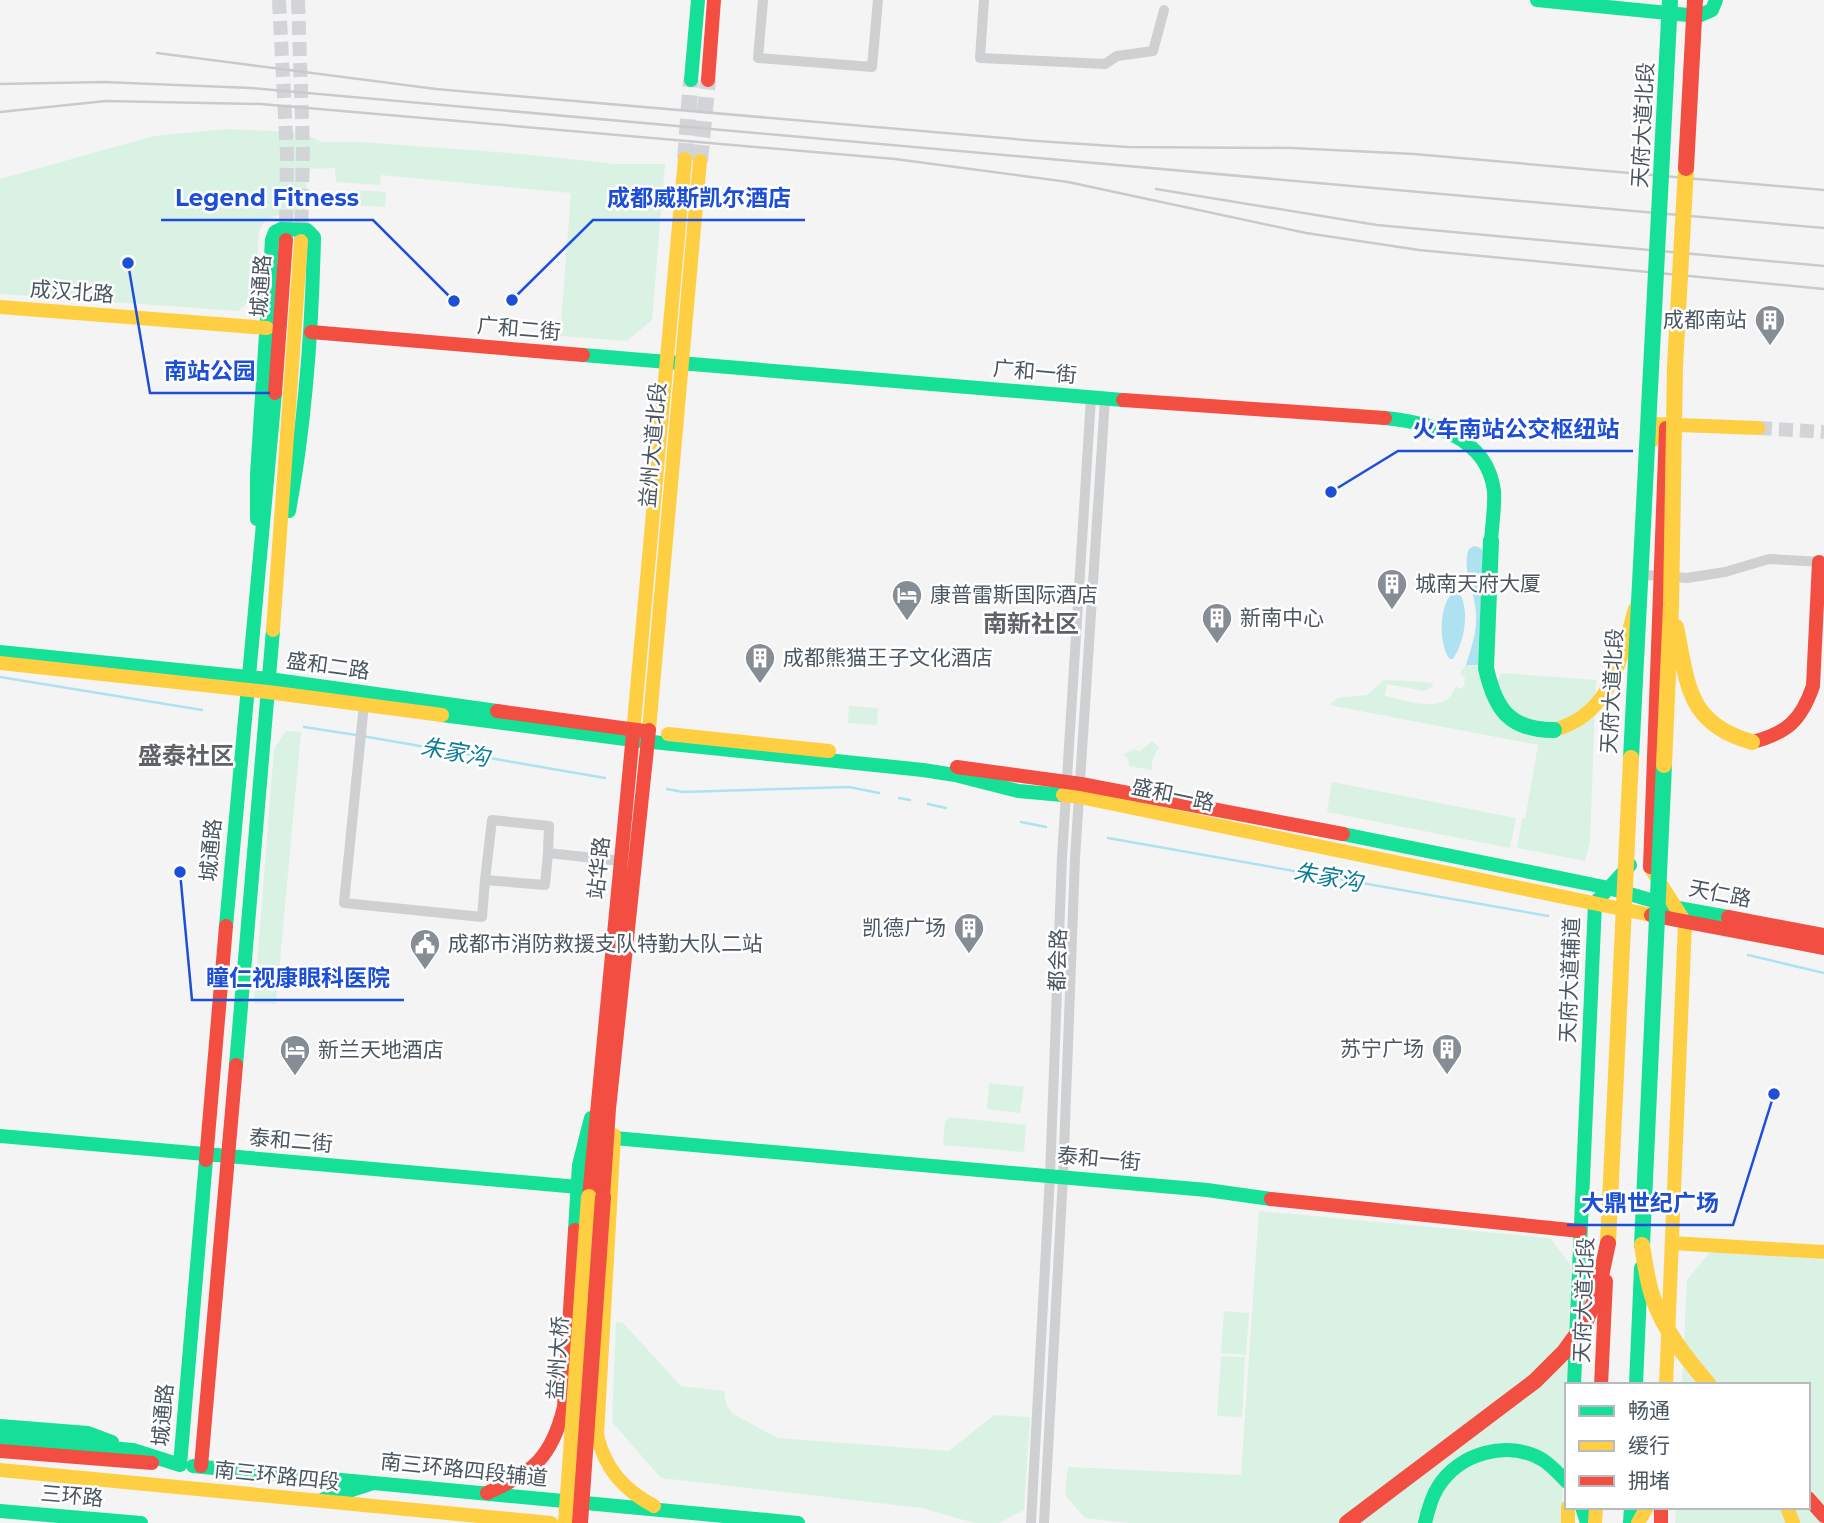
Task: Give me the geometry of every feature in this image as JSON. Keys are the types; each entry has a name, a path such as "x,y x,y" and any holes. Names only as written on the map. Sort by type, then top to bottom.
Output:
{"main road":[{"path":"691,80 698,0"},
{"path":"708,80 715,0"},
{"path":"1537,0 1699,16 1712,10 1716,0"},
{"name":"天府大道北段","path":"1601,1383 1637,600 1671,0"},
{"path":"1636,1383 1671,605 1675,366 1695,0"},
{"name":"益州大道北段","path":"641,736 693,160"},
{"path":"281,229 307,230 314,237 311,332 296,473 268,573 257,532 257,475 272,240 275,232 281,229"},
{"name":"城通路","path":"201,1466 268,685 268,573 293,241"},
{"name":"成汉北路","path":"0,307 267,328"},
{"name":"广和二街","path":"311,332 675,363"},
{"name":"广和一街","path":"675,363 1098,398 1385,418 1421,422 1447,429 1472,445 1486,466 1494,490 1486,668 1489,685 1497,704 1512,721 1534,730 1561,729 1586,716 1597,705 1613,675 1637,600"},
{"name":"天府大道辅道","path":"1682,915 1649,865 1654,575 1660,425 1758,428"},
{"path":"1671,605 1692,699 1702,716 1717,730 1733,739 1752,742 1773,738 1800,717 1813,686 1822,562"},
{"name":"城通路","path":"180,1465 248,684 268,573"},
{"name":"天府大道辅道","path":"1574,1383 1595,902 1633,863 1654,575"},
{"path":"0,652 248,684"},
{"path":"0,663 268,685 363,704 641,736"},
{"name":"盛和二路","path":"268,685 641,736"},
{"name":"盛和一路","path":"641,736 923,770 1018,791 1073,789 1135,796 1356,836 1609,888"},
{"name":"站华路","path":"603,1108 621,861 641,736"},
{"name":"站华路","path":"590,1194 593,1137 603,1108 641,736"},
{"name":"盛和一路","path":"1073,789 1595,902 1682,915"},
{"name":"天仁路","path":"1609,888 1682,915 1824,948"},
{"path":"1666,1383 1682,915"},
{"name":"天仁路","path":"1682,915 1824,935"},
{"path":"603,1108 614,1138 614,1166 597,1435 603,1458 623,1487 632,1495 662,1510"},
{"path":"484,1494 512,1482 537,1466 551,1448 561,1425 603,1108"},
{"path":"590,1194 583,1147 603,1108"},
{"name":"泰和二街","path":"0,1136 227,1156 590,1194"},
{"name":"泰和一街","path":"614,1138 1208,1190 1313,1206 1580,1231"},
{"name":"益州大桥","path":"566,1523 590,1194"},
{"name":"益州大桥","path":"580,1523 592,1375 590,1194"},
{"path":"1347,1523 1535,1381 1564,1352 1585,1323 1597,1295 1608,1243"},
{"path":"1672,1243 1824,1252"},
{"path":"1642,1245 1654,1301 1665,1326 1707,1383"},
{"path":"561,1425 569,1445 577,1448 592,1445 597,1435"},
{"path":"0,1426 88,1433 180,1465"},
{"path":"0,1438 133,1450"},
{"name":"南三环路四段辅道","path":"0,1451 201,1466 798,1523"},
{"path":"1425,1523 1430,1499 1440,1481 1453,1467 1472,1455 1491,1451 1516,1451 1538,1458 1565,1480"},
{"name":"南三环路四段","path":"0,1467 113,1481 551,1523"},
{"path":"317,1501 373,1483"},
{"path":"1810,1500 1824,1516"},
{"name":"三环路","path":"0,1511 141,1523"},
{"path":"723,1516 739,1523"}],"street":[{"path":"763,0 758,58 872,67 878,0"},
{"path":"984,0 980,58 1105,64 1117,56 1153,51 1164,10"},
{"name":"都会路","path":"1031,1523 1057,1177 1075,858 1073,789 1098,398"},
{"path":"1654,575 1688,578 1725,572 1769,559 1822,562"},
{"path":"363,704 344,903 482,917 485,880 492,820 549,826 545,885 485,880"},
{"path":"548,853 621,861"},
{"name":"都会路","path":"1044,1523 1057,1177"}],"green space":[{"path":"225,129 299,132 322,142 360,142 522,154 615,164 665,164 652,320 627,341 560,336 571,193 381,175 380,185 336,182 335,168 306,169 307,215 279,215 263,224 259,231 255,296 238,311 0,294 0,179 154,136"},
{"path":"353,190 386,192 385,207 352,205"},
{"path":"1466,665 1482,666 1490,692 1502,673 1596,680 1590,842 1585,861 1517,848 1538,745 1329,705 1338,698 1367,695 1384,680 1432,683 1433,687 1424,691 1387,684 1385,696 1415,703 1435,704 1451,695 1456,686 1459,689 1464,687 1465,678 1460,673"},
{"path":"849,706 878,708 877,725 848,723"},
{"path":"286,731 301,732 276,1004 254,1003 274,749"},
{"path":"1152,741 1159,747 1152,761 1152,770 1129,766 1128,758 1123,755 1134,749 1140,751"},
{"path":"1332,782 1516,818 1510,848 1327,812"},
{"path":"989,1083 1024,1087 1020,1113 987,1109"},
{"path":"949,1117 1026,1125 1024,1152 943,1145 945,1122"},
{"path":"1259,1211 1550,1238 1571,1265 1561,1523 1130,1523 1085,1518 1065,1495 1068,1467 1241,1475"},
{"path":"1712,1250 1824,1260 1824,1523 1675,1523 1676,1509 1810,1509 1810,1383 1682,1383 1687,1280"},
{"path":"1224,1311 1249,1313 1246,1355 1221,1353"},
{"path":"616,1322 623,1323 681,1386 724,1391 726,1404 733,1414 778,1438 949,1451 994,1415 1030,1417 1024,1510 999,1523 974,1523 922,1508 661,1478 612,1422"},
{"path":"1221,1356 1245,1357 1242,1417 1217,1416"}],"water":[{"path":"1474,546 1481,548 1483,553 1478,665 1466,665 1476,622 1467,565 1469,549"},
{"path":"1457,590 1464,605 1465,624 1461,643 1453,659 1450,659 1443,644 1443,612 1446,602"}],"waterway":[{"name":"朱家沟","path":"0,677 202,710"},
{"name":"朱家沟","path":"304,727 356,735"},
{"name":"朱家沟","path":"362,736 605,778"},
{"name":"朱家沟","path":"667,789 683,792 849,787 879,793"},
{"name":"朱家沟","path":"899,798 910,800"},
{"name":"朱家沟","path":"928,804 946,808"},
{"name":"朱家沟","path":"1021,822 1046,827"},
{"name":"朱家沟","path":"1108,838 1548,916"},
{"name":"朱家沟","path":"1748,955 1824,973"}],"tunnel":[{"path":"279,0 287,155 286,240"},
{"path":"298,0 303,150 301,240"},
{"path":"685,159 691,80"},
{"path":"700,161 708,80"},
{"path":"1758,428 1824,432"}],"railway":[{"path":"157,53 436,89 1037,141 1128,147 1292,148 1414,154 1824,190"},
{"path":"0,84 103,82 251,88 1824,228"},
{"path":"0,112 106,101 261,104 895,159 1068,182 1306,233 1419,250 1824,289"},
{"path":"1156,189 1377,225 1824,266"}],"traffic: fast":[{"path":"691,80 698,0"},
{"path":"1537,0 1698,16 1712,10 1716,0"},
{"path":"1631,758 1670,0"},
{"path":"257,519 257,475 272,240 275,232 281,229 307,230 314,237 307,374 289,511"},
{"path":"583,355 1123,400"},
{"path":"226,926 275,393"},
{"path":"1385,418 1438,429 1469,445 1481,457 1489,472 1494,491 1491,541"},
{"path":"1491,541 1486,668 1494,695 1506,714 1515,721 1526,726 1554,730"},
{"path":"236,1065 273,630"},
{"path":"0,652 269,679 497,711"},
{"path":"442,715 633,740 923,770 1018,791 1063,795"},
{"path":"1642,1245 1664,765"},
{"path":"1343,834 1609,888 1678,908 1728,917"},
{"path":"1574,1383 1595,903 1630,865"},
{"path":"575,1230 579,1165 591,1118"},
{"path":"0,1136 578,1187"},
{"path":"614,1138 1207,1190 1271,1199"},
{"path":"0,1438 133,1450 180,1465 206,1160"},
{"path":"1636,1383 1641,1268"},
{"path":"0,1426 88,1433 112,1442"},
{"path":"1425,1523 1433,1495 1447,1475 1458,1465 1485,1453 1500,1450 1529,1454 1546,1462 1565,1480"},
{"path":"193,1466 798,1523"},
{"path":"324,1499 373,1483"},
{"path":"1583,1509 1587,1523"},
{"path":"1630,1523 1631,1509"},
{"path":"0,1511 141,1523"},
{"path":"723,1516 739,1523"}],"traffic: slow":[{"path":"633,734 685,159"},
{"path":"649,730 700,161"},
{"path":"1664,765 1671,605 1675,366 1686,168"},
{"path":"273,630 301,241"},
{"path":"0,307 267,328"},
{"path":"1652,441 1653,424 1758,428"},
{"path":"1554,730 1589,712 1601,698 1618,665 1635,609"},
{"path":"1676,627 1688,684 1703,713 1714,725 1752,742"},
{"path":"0,663 268,692 442,715"},
{"path":"668,734 829,751"},
{"path":"1608,1243 1631,758"},
{"path":"1063,795 1651,915"},
{"path":"1650,867 1685,922 1666,1383"},
{"path":"614,1135 597,1435 605,1458 617,1477 634,1493 654,1506"},
{"path":"566,1523 589,1197"},
{"path":"1672,1243 1824,1252"},
{"path":"1642,1245 1649,1285 1663,1322 1707,1383"},
{"path":"0,1470 551,1523"},
{"path":"1568,1509 1568,1523"},
{"path":"1595,1523 1596,1509"},
{"path":"1638,1523 1646,1509"},
{"path":"1788,1509 1793,1523"}],"traffic: jam":[{"path":"708,80 714,0"},
{"path":"1686,168 1695,0"},
{"path":"275,393 286,240"},
{"path":"311,332 583,355"},
{"path":"1123,400 1385,418"},
{"path":"1650,867 1666,428"},
{"path":"1752,742 1784,730 1791,724 1798,717 1813,686 1819,562"},
{"path":"497,711 644,731"},
{"path":"603,1197 609,1109 649,730"},
{"path":"589,1197 633,734"},
{"path":"957,767 1081,784 1343,834"},
{"path":"1651,915 1824,948"},
{"path":"1728,917 1824,935"},
{"path":"206,1160 226,926"},
{"path":"201,1466 236,1065"},
{"path":"580,1523 603,1197"},
{"path":"1271,1199 1580,1231"},
{"path":"487,1493 517,1478 538,1461 553,1439 559,1424 564,1407 575,1230"},
{"path":"1347,1523 1535,1381 1564,1352 1585,1323 1597,1295 1608,1243"},
{"path":"1601,1383 1606,1281"},
{"path":"0,1451 152,1463"},
{"path":"1810,1500 1824,1516"},
{"path":"1661,1509 1661,1523"}],"place":[{"name":"南站公园","path":"128,263"},
{"name":"成都威斯凯尔酒店","path":"512,300"},
{"name":"Legend Fitness","path":"454,301"},
{"name":"成都南站","path":"1770,347"},
{"name":"火车南站公交枢纽站","path":"1331,492"},
{"name":"城南天府大厦","path":"1392,611"},
{"name":"康普雷斯国际酒店","path":"907,622"},
{"name":"新南中心","path":"1217,645"},
{"name":"成都熊猫王子文化酒店","path":"760,685"},
{"name":"瞳仁视康眼科医院","path":"180,872"},
{"name":"凯德广场","path":"969,955"},
{"name":"成都市消防救援支队特勤大队二站","path":"425,971"},
{"name":"苏宁广场","path":"1447,1076"},
{"name":"新兰天地酒店","path":"295,1077"},
{"name":"大鼎世纪广场","path":"1774,1094"}],"district":[{"name":"南新社区","path":"1031,624"},
{"name":"盛泰社区","path":"186,756"}]}
